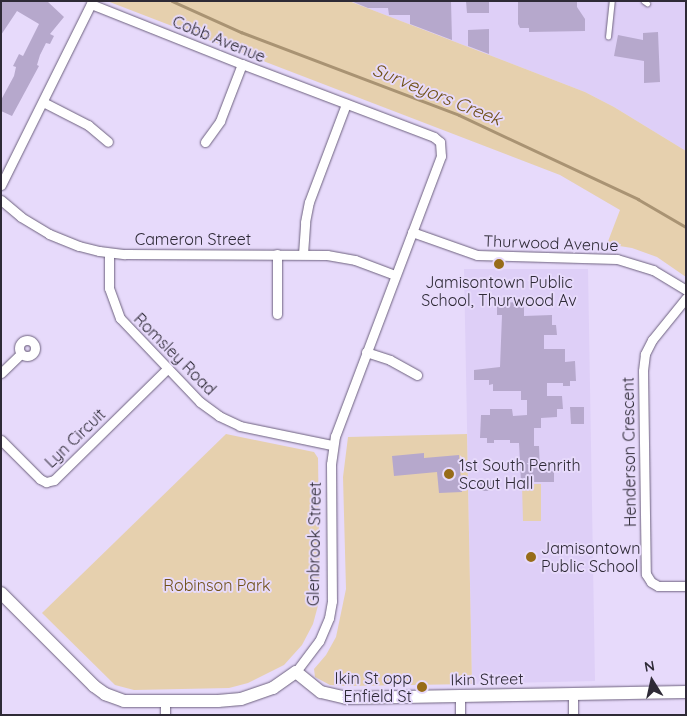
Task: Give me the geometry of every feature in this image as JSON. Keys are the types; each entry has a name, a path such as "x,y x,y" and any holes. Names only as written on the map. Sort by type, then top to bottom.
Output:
{"street":[{"name":"Cobb Avenue","path":"1,185 43,102 89,2 242,64 434,137 440,142"},
{"path":"205,142 220,121 242,64"},
{"path":"43,102 88,124 108,142"},
{"path":"303,254 305,222 309,202 346,104"},
{"name":"Glenbrook Street","path":"1,593 99,690 124,701 165,708 248,698 273,688 296,672 319,641 329,618 332,601 332,445 441,156 440,142"},
{"name":"Cameron Street","path":"1,200 21,217 49,234 78,246 109,252 303,254 342,257 396,275"},
{"name":"Thurwood Avenue","path":"412,232 477,255 617,259 653,270 686,290"},
{"name":"Romsley Road","path":"109,252 109,288 114,307 127,328 200,402 232,423 332,445"},
{"path":"277,254 277,314"},
{"name":"Henderson Crescent","path":"686,298 652,340 645,354 643,371 646,574 650,582 658,586 686,586"},
{"path":"366,352 390,360 418,375"},
{"path":"1,373 21,354"},
{"name":"Lyn Circuit","path":"1,440 40,479 46,482 54,480 167,369"},
{"name":"Ikin Street","path":"296,672 314,688 342,698 686,692"},
{"path":"573,694 573,715"},
{"path":"460,695 460,715"}],"lane":[{"path":"608,37 612,1"}],"shaded area":[{"path":"349,1 686,1 686,151 614,107 585,92"},
{"name":"Jamisontown Public School","path":"464,269 588,269 595,681 472,684"}],"green space":[{"path":"107,1 349,1 585,92 614,107 686,151 686,277 657,257 632,248 607,244 620,210 560,175"},
{"name":"Robinson Park","path":"226,434 314,452 318,458 320,598 313,624 302,645 284,665 248,683 229,688 134,690 115,685 42,613"},
{"path":"467,434 472,684 347,686 330,685 315,677 314,669 326,655 336,637 346,589 343,477 348,437"},
{"path":"522,484 541,484 541,521 523,521"}],"building":[{"path":"1,1 47,1 64,17 50,34 54,36 50,44 46,43 40,55 37,65 39,66 12,116 1,111 1,100 14,76 16,67 13,66 19,54 23,56 39,24 17,11 1,35"},
{"path":"351,1 451,1 452,40 410,24 410,15 389,15 388,8 368,8"},
{"path":"466,1 489,1 489,13 467,13"},
{"path":"518,1 577,1 577,7 585,19 585,31 529,32 529,28 520,28 518,24"},
{"path":"489,29 489,54 468,46 468,30"},
{"path":"658,32 660,82 644,83 644,61 614,56 618,35 643,40 643,33"},
{"path":"524,302 524,316 552,315 552,325 556,325 557,335 544,335 544,349 565,349 565,362 575,361 576,381 570,381 570,386 563,386 563,383 547,383 547,396 562,396 563,409 557,409 557,417 541,418 541,428 534,428 534,446 539,446 540,471 554,471 554,482 521,482 519,443 510,443 510,440 494,440 494,443 487,443 487,438 480,438 481,415 490,415 490,409 512,409 513,416 527,415 527,400 521,400 521,391 493,391 493,384 489,385 489,380 474,380 474,370 500,367 502,315 497,315 497,303"},
{"path":"570,407 584,407 584,424 571,424"},
{"path":"424,453 424,458 459,455 462,492 439,493 437,472 394,476 392,456"},
{"path":"479,480 491,480 491,491 480,491"}],"waterway":[{"name":"Surveyors Creek","path":"172,1 241,32 459,115 638,199 686,227"}],"place":[{"name":"Jamisontown Public School, Thurwood Av","path":"499,264"},
{"name":"1st South Penrith Scout Hall","path":"449,474"},
{"name":"Jamisontown Public School","path":"531,557"},
{"name":"Ikin St opp Enfield St","path":"422,687"}]}
